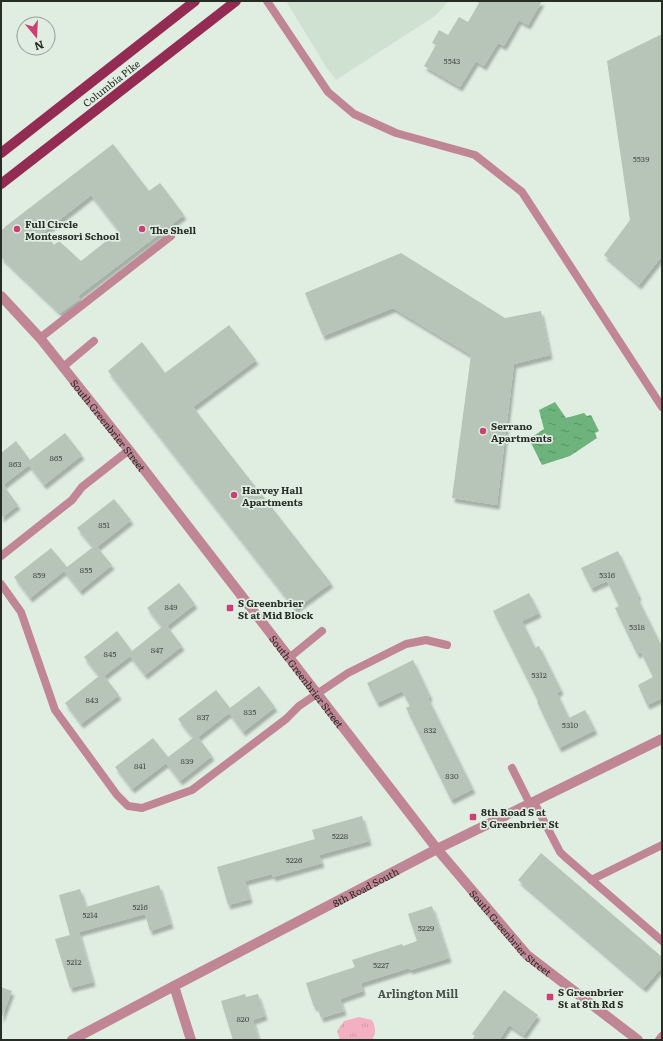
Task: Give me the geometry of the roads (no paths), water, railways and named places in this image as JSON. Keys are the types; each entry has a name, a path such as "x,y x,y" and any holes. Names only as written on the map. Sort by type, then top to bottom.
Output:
{"main road":[{"name":"Columbia Pike","path":"1,152 195,1"},
{"name":"Columbia Pike","path":"1,184 236,1"}],"street":[{"name":"South Greenbrier Street","path":"1,296 40,338 129,450 437,849 527,955 638,1040"},
{"name":"8th Road South","path":"72,1040 437,849 662,739"},
{"path":"174,986 191,1040"}],"lane":[{"path":"267,1 328,92 354,114 396,133 475,155 522,192 662,407"},
{"path":"40,338 171,236"},
{"path":"63,367 78,356 94,341"},
{"path":"1,556 72,500 82,487 129,450"},
{"path":"1,584 21,612 55,710 117,795 128,806 142,808 192,790 286,720 299,706 348,673 406,644 426,640 447,645"},
{"path":"289,658 322,631"},
{"path":"512,768 560,852 662,941"},
{"path":"591,880 662,845"},
{"path":"659,1040 662,1036"}],"water":[{"path":"555,402 566,418 584,413 587,416 591,415 599,431 595,433 597,438 570,456 542,465 529,439 544,429 539,410"}],"place":[{"name":"Full Circle Montessori School","path":"17,229"},
{"name":"The Shell","path":"142,229"},
{"name":"Serrano Apartments","path":"483,431"},
{"name":"Harvey Hall Apartments","path":"234,495"},
{"name":"S Greenbrier St at Mid Block","path":"230,608"},
{"name":"8th Road S at S Greenbrier St","path":"473,817"},
{"name":"S Greenbrier St at 8th Rd S","path":"550,997"}],"district":[{"name":"Arlington Mill","path":"418,993"}]}
